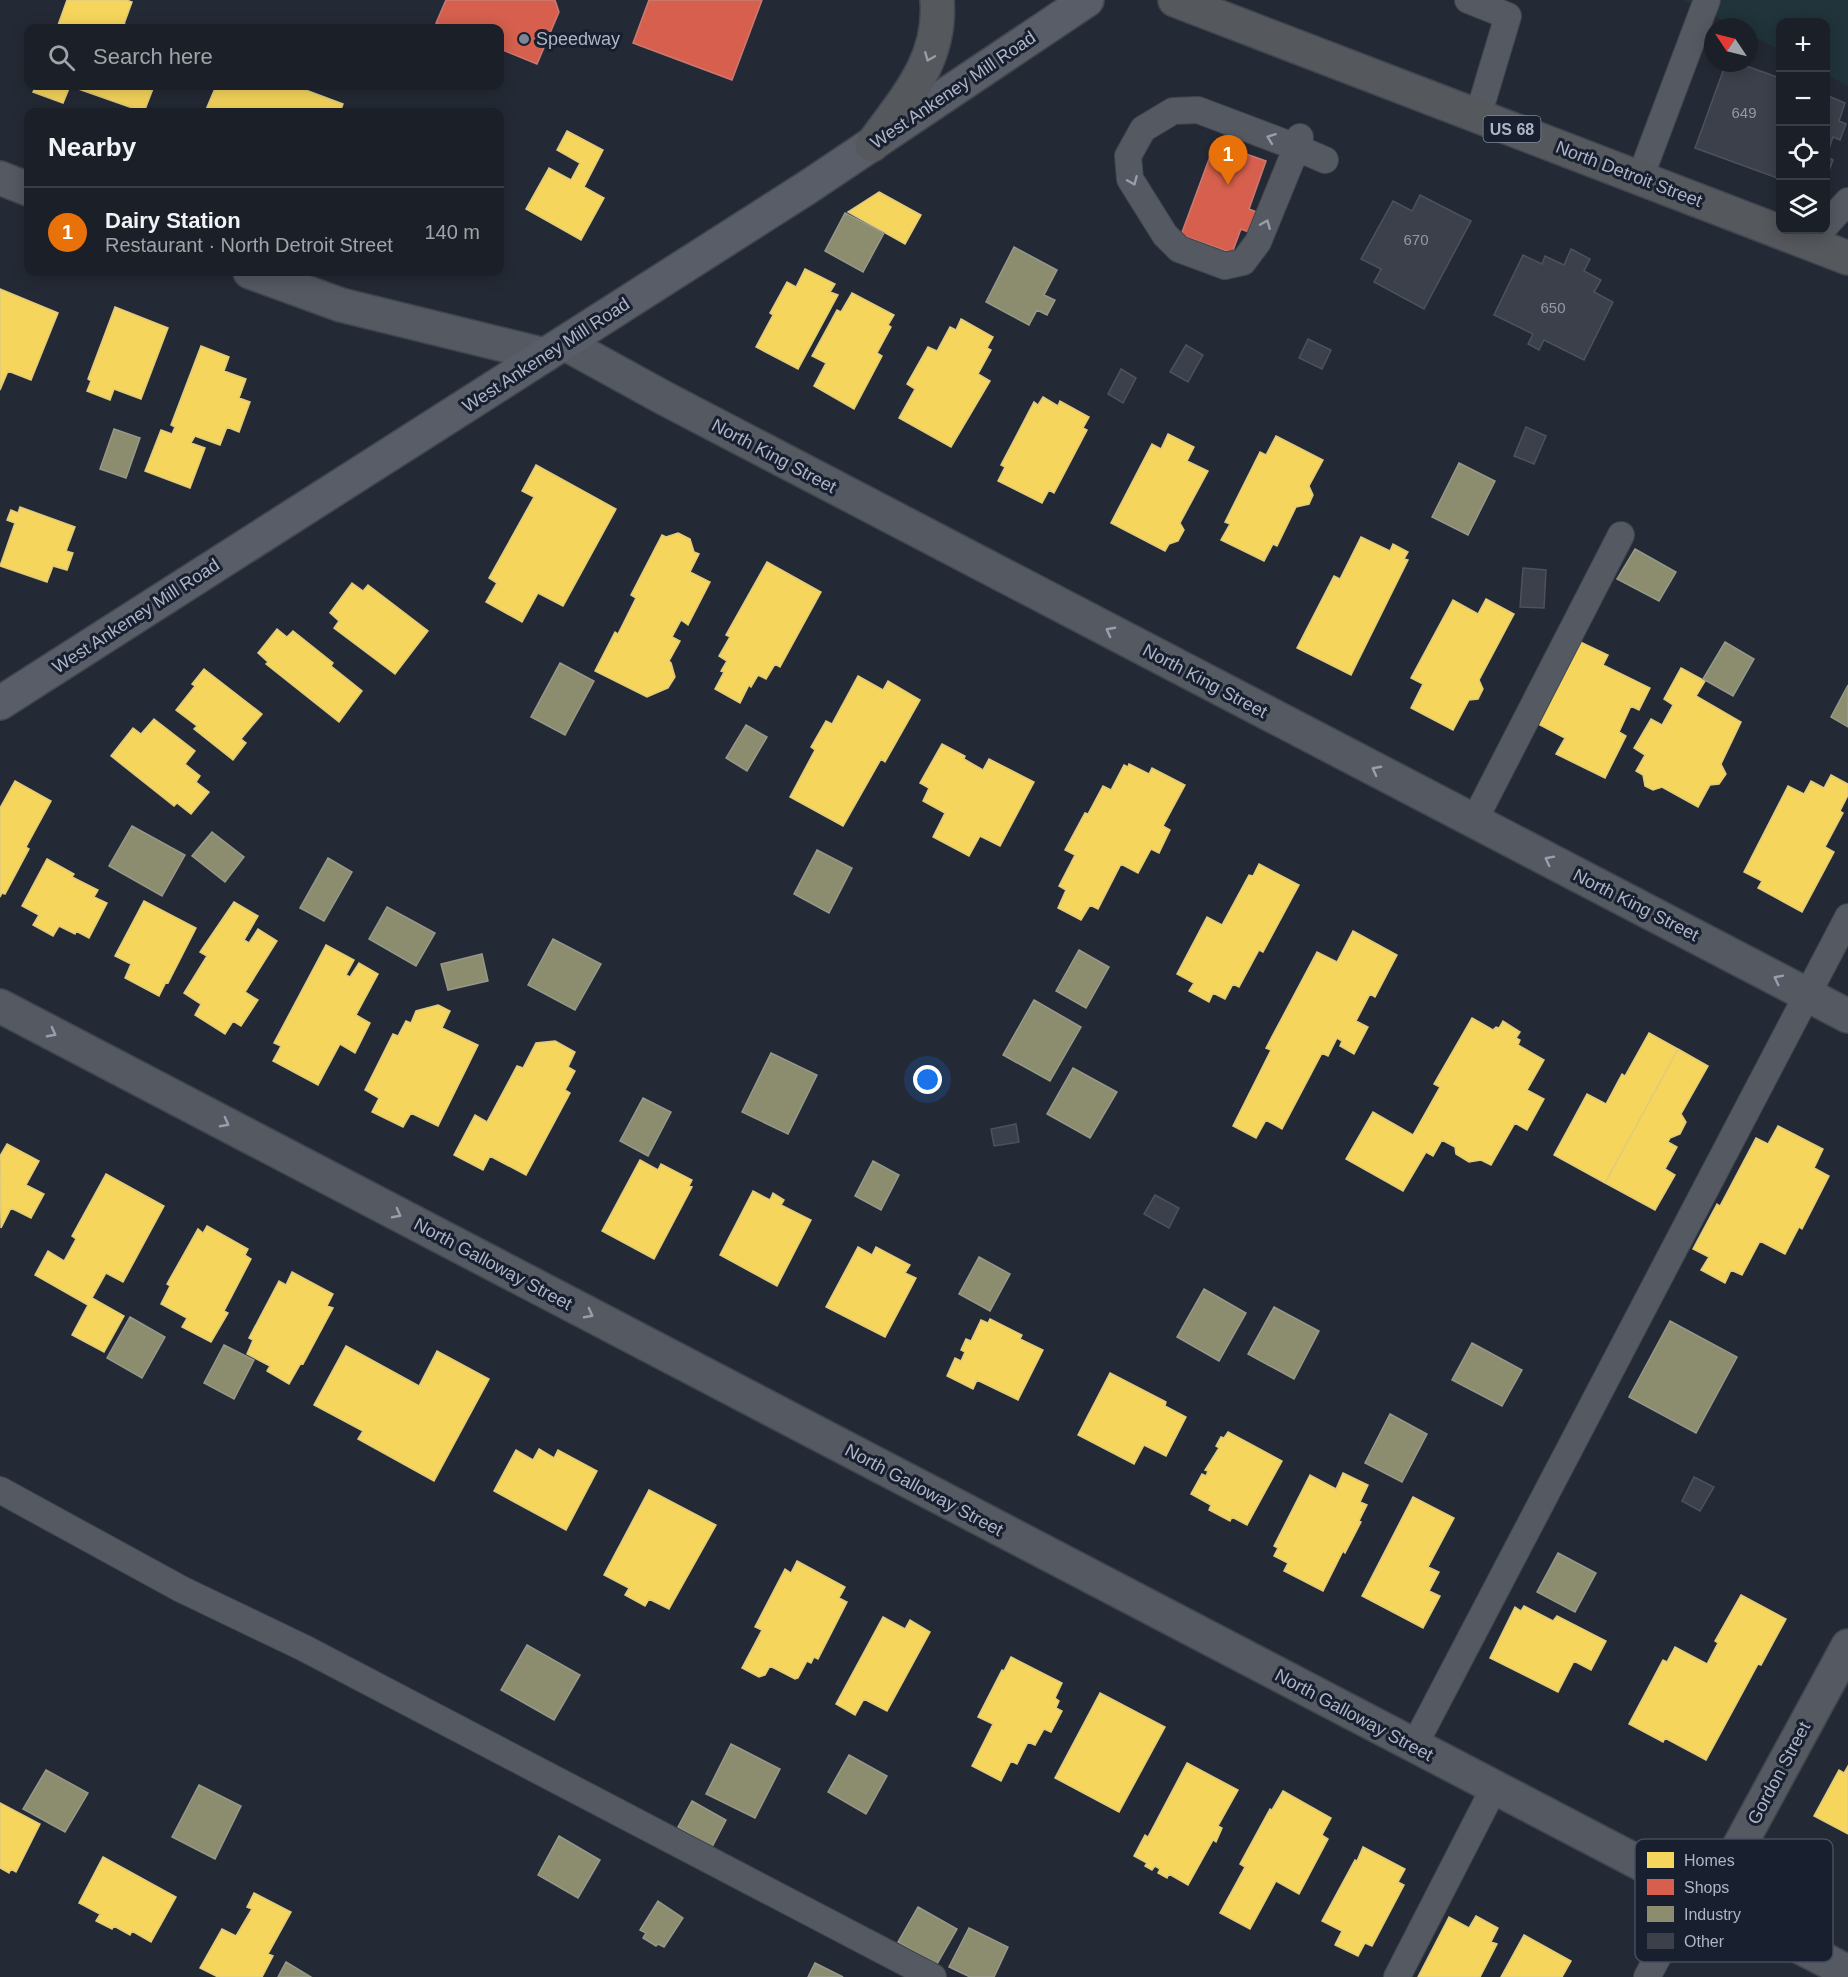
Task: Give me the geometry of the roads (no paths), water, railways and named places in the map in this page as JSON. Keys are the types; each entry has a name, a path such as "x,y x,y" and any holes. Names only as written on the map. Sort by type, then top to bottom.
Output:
{"highway":[{"path":"872,144 915,86 930,58 936,36 937,0"},
{"name":"North Detroit Street","path":"1175,0 1640,178 1776,219"},
{"name":"North Detroit Street","path":"1820,234 1848,258"}],"street":[{"name":"West Ankeney Mill Road","path":"0,703 799,193 1087,0"},
{"path":"0,178 24,187"},
{"name":"North King Street","path":"261,276 341,305 554,349 674,404 1848,1016"},
{"name":"North Galloway Street","path":"0,1006 1635,1861"},
{"name":"Gordon Street","path":"1735,1839 1848,1646"},
{"name":"North Galloway Street","path":"1829,1962 1848,1972"}],"lane":[{"path":"1468,0 1508,16 1478,116"},
{"path":"1640,178 1707,0"},
{"path":"1298,143 1258,242 1243,262 1225,266 1179,249 1165,235 1130,179 1128,156 1143,129 1173,111 1198,110 1298,143 1325,160"},
{"path":"1830,220 1848,201"},
{"path":"1474,821 1621,535"},
{"path":"1414,1746 1848,917"},
{"path":"0,1490 181,1589 304,1648 933,1977"},
{"path":"1397,1977 1494,1788"},
{"path":"1647,1977 1657,1962"}],"place":[{"name":"Speedway","path":"524,39"},
{"name":"Dairy Station","path":"1228,185"}]}
